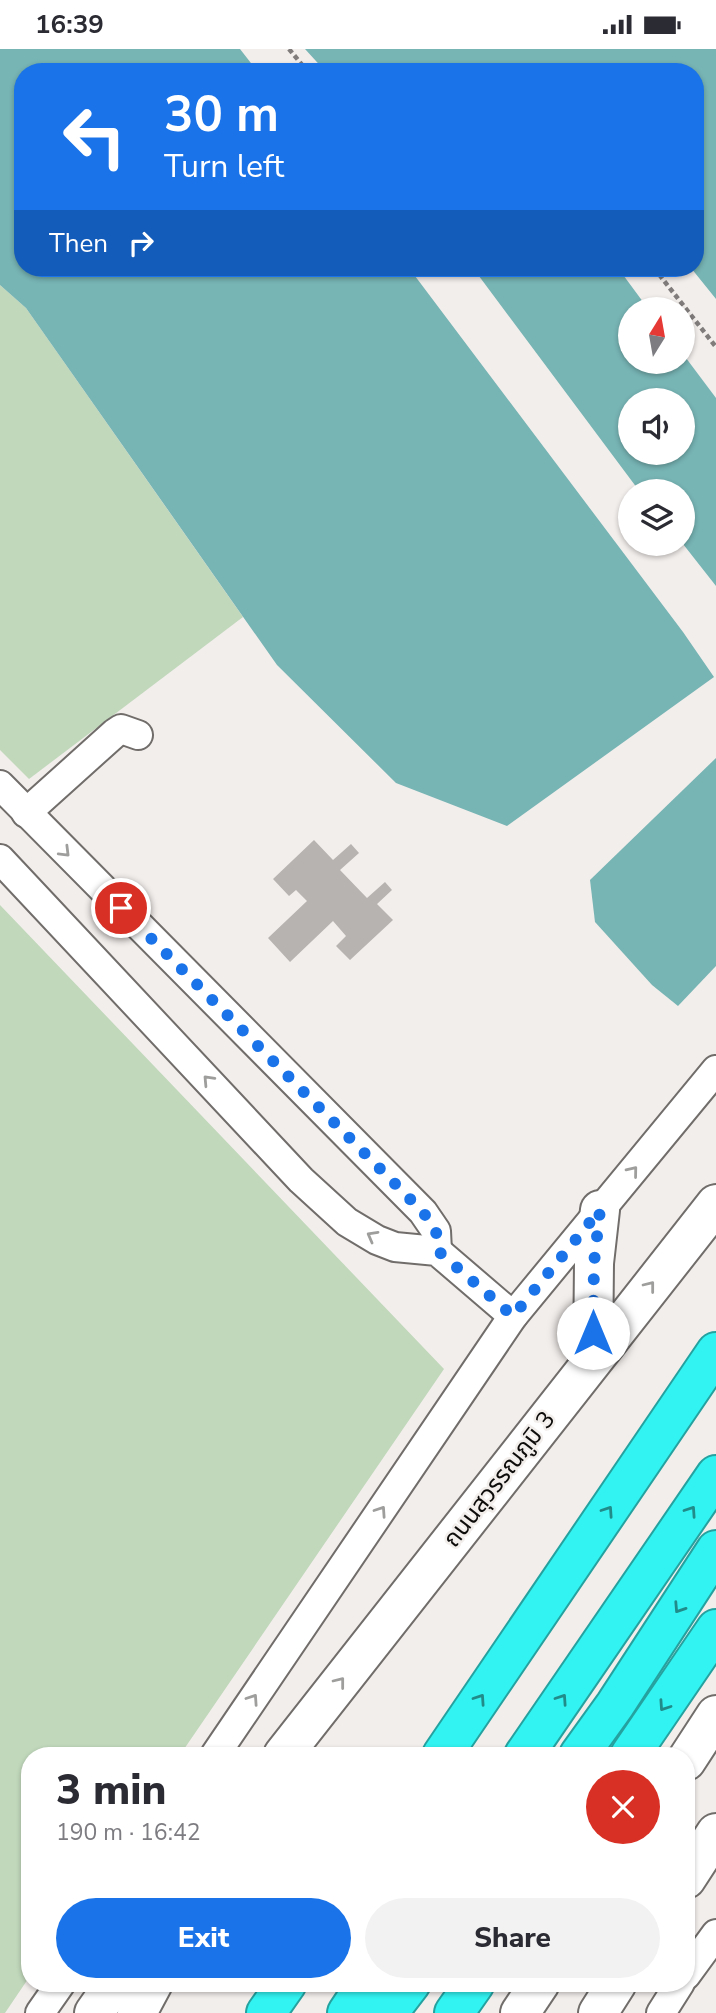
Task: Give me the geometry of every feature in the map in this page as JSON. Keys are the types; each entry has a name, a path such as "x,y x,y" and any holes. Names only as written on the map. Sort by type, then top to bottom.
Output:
{"highway":[{"path":"447,1747 716,1352"},
{"path":"529,1747 716,1475"},
{"path":"585,1747 716,1551"},
{"path":"635,1747 716,1629"},
{"path":"266,2013 281,1992"},
{"path":"347,2013 362,1992"},
{"path":"388,2013 404,1992"},
{"path":"454,2013 469,1992"}],"main road":[{"name":"ถนนสุวรรณภูมิ 3","path":"289,1747 716,1204"},
{"path":"593,1359 594,1263 600,1210"},
{"path":"695,1747 716,1715"},
{"path":"695,1865 716,1833"},
{"path":"94,2013 109,1992"},
{"path":"137,2013 148,1992"},
{"path":"520,2013 534,1992"},
{"path":"598,2013 611,1992"}],"street":[{"path":"26,813 121,729 138,735"},
{"path":"0,785 423,1212 436,1231 438,1251"},
{"path":"0,859 301,1180 347,1222 395,1247 438,1251 513,1316"},
{"path":"220,1747 513,1316 716,1070"},
{"path":"695,1963 716,1934"},
{"path":"40,2013 55,1992"},
{"path":"661,2013 675,1992"}],"path":[{"path":"289,49 301,63"},
{"path":"661,277 716,347"}],"green space":[{"path":"0,285 26,308 243,617 29,779 0,750"},
{"path":"0,905 444,1369 185,1747 21,1747 21,1989 5,2013 0,2013"}],"water":[{"path":"0,49 240,49 251,63 14,63 14,277 416,277 618,546 618,556 626,556 714,677 507,826 396,783 277,665 26,308 0,285"},
{"path":"305,49 716,49 716,299 698,277 704,277 704,63 318,63"},
{"path":"480,277 625,277 639,297 618,297 618,375 695,375 695,370 716,398 716,586 692,556 695,556 695,479 630,479 620,465 695,465 695,388 618,388 618,462"},
{"path":"716,758 716,966 678,1006 652,985 595,922 590,880"}],"building":[{"path":"314,840 333,860 351,844 359,853 340,870 367,898 385,882 392,890 377,904 393,920 350,960 336,946 346,936 333,921 290,962 268,938 307,901 296,890 289,896 273,879"}],"route":[{"path":"121,908 423,1212 436,1231 438,1251 513,1316 600,1210 594,1263 593,1333"}]}
